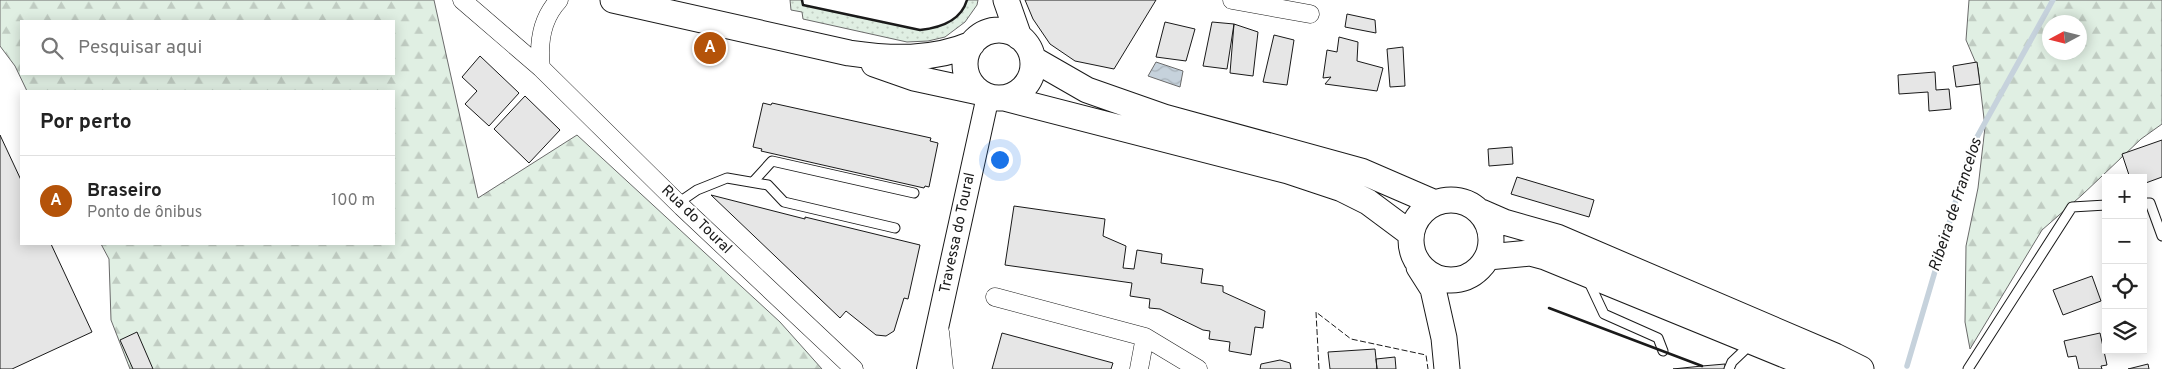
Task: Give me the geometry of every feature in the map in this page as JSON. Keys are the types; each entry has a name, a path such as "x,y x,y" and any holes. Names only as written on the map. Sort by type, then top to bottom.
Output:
{"main road":[{"path":"613,0 654,5 849,53 878,57 932,56 955,51 977,40 1001,30 1019,37 1026,43 1032,59 1032,70 1029,80 1018,92 990,95 972,84 966,69 967,54 977,40 993,0"},
{"path":"1006,0 1019,37"},
{"path":"849,53 881,67 914,78 990,95 1314,179 1342,189 1368,202 1411,234"},
{"path":"1032,59 1088,90 1164,117 1361,172 1435,203"},
{"path":"1447,369 1444,338 1433,289 1418,265 1410,245 1411,234 1418,215 1435,203 1447,199 1459,200 1504,222 1557,237 1801,341 1861,369"},
{"path":"1444,338 1459,290 1466,278 1482,266 1488,256 1491,234 1488,223 1481,212"},
{"path":"1488,256 1530,253 1546,257 1819,369"},
{"path":"1418,265 1428,274 1440,279 1452,281 1466,278"}],"street":[{"name":"Rua do Toural","path":"462,0 541,68 678,203 854,369"},
{"path":"541,68 539,52 543,23 551,8 559,0"},
{"path":"1232,0 1310,14"},
{"name":"Travessa do Toural","path":"929,366 957,230 990,95"},
{"path":"995,297 1145,337 1198,369"},
{"path":"1139,369 1145,337"}],"lane":[{"path":"754,182 772,161 914,193"},
{"path":"678,203 697,190 727,178 768,185 784,202 895,228"},
{"path":"2147,203 2150,203 2162,236"},
{"path":"1968,369 2072,207 2102,205"},
{"path":"1584,273 1604,314 1658,338 1663,351"},
{"path":"1729,369 1732,362 1753,342"}],"green space":[{"path":"0,0 434,0 478,198 577,135 780,322 822,369 130,369 111,320 109,259 102,245 395,245 395,90 27,90 15,66 0,46"},
{"path":"790,0 802,0 803,5 920,30 948,22 960,13 967,0 978,0 977,5 965,22 945,37 928,41 907,42 803,19 802,12 791,10"},
{"path":"1969,0 2162,0 2162,124 2141,139 2042,230 1970,349 1965,322 1966,246 1978,188 1985,127 1978,68 1966,40"}],"water":[{"path":"1156,62 1183,71 1180,87 1148,76"}],"building":[{"path":"1025,0 1156,0 1114,69 1075,61 1050,44 1033,19"},
{"path":"1347,14 1375,20 1376,33 1345,27"},
{"path":"1165,22 1195,29 1186,61 1156,57"},
{"path":"1212,22 1234,24 1227,69 1203,66"},
{"path":"1234,24 1258,32 1253,76 1230,73"},
{"path":"1274,35 1294,40 1287,85 1263,82"},
{"path":"1339,37 1358,42 1357,61 1383,68 1377,91 1325,84 1331,77 1323,78 1327,50 1337,52"},
{"path":"1403,47 1405,86 1390,87 1387,49"},
{"path":"480,56 519,93 489,126 465,104 477,91 462,77"},
{"path":"1977,62 1980,84 1956,87 1953,66"},
{"path":"1935,72 1936,90 1949,89 1951,109 1929,111 1928,92 1899,94 1898,75"},
{"path":"525,96 560,130 529,163 494,129"},
{"path":"763,103 771,105 772,103 931,138 930,141 938,143 929,187 925,186 924,188 761,151 762,149 753,147"},
{"path":"0,135 20,178 20,245 51,245 92,332 12,369 0,369"},
{"path":"2162,140 2162,177 2147,183 2147,174 2129,174 2122,154"},
{"path":"1512,147 1513,164 1489,166 1488,149"},
{"path":"1517,177 1594,200 1589,217 1511,194"},
{"path":"711,195 920,245 908,299 904,298 894,331 886,336 876,335 846,311 840,318"},
{"path":"1014,206 1105,219 1103,236 1126,246 1123,268 1134,269 1137,250 1162,254 1161,263 1203,269 1201,283 1223,286 1223,292 1265,311 1263,328 1255,327 1251,355 1229,351 1230,342 1209,339 1210,331 1203,330 1160,309 1149,308 1150,299 1130,296 1132,283 1005,265"},
{"path":"2092,276 2101,301 2063,315 2053,290"},
{"path":"137,332 153,369 133,369 120,340"},
{"path":"1002,333 1113,363 1111,369 992,369"},
{"path":"2100,333 2102,354 2105,354 2107,365 2101,366 2102,369 2079,369 2076,356 2068,357 2064,341"},
{"path":"1375,349 1377,369 1330,369 1328,352"},
{"path":"1395,357 1396,369 1377,369 1376,359"},
{"path":"1280,360 1290,363 1291,369 1260,369 1261,364"},
{"path":"1725,364 1725,369 1673,369 1702,366"},
{"path":"2148,364 2149,369 2128,369"}],"waterway":[{"name":"Ribeira de Francelos","path":"1907,366 1972,146 2053,0"}],"fence":[{"path":"1319,369 1316,312 1351,339 1426,355 1428,369"}],"wall":[{"path":"802,0 803,5 920,30 942,25 955,18 967,0"},
{"path":"1549,308 1702,366"}],"place":[{"name":"Braseiro","path":"710,48"}]}
